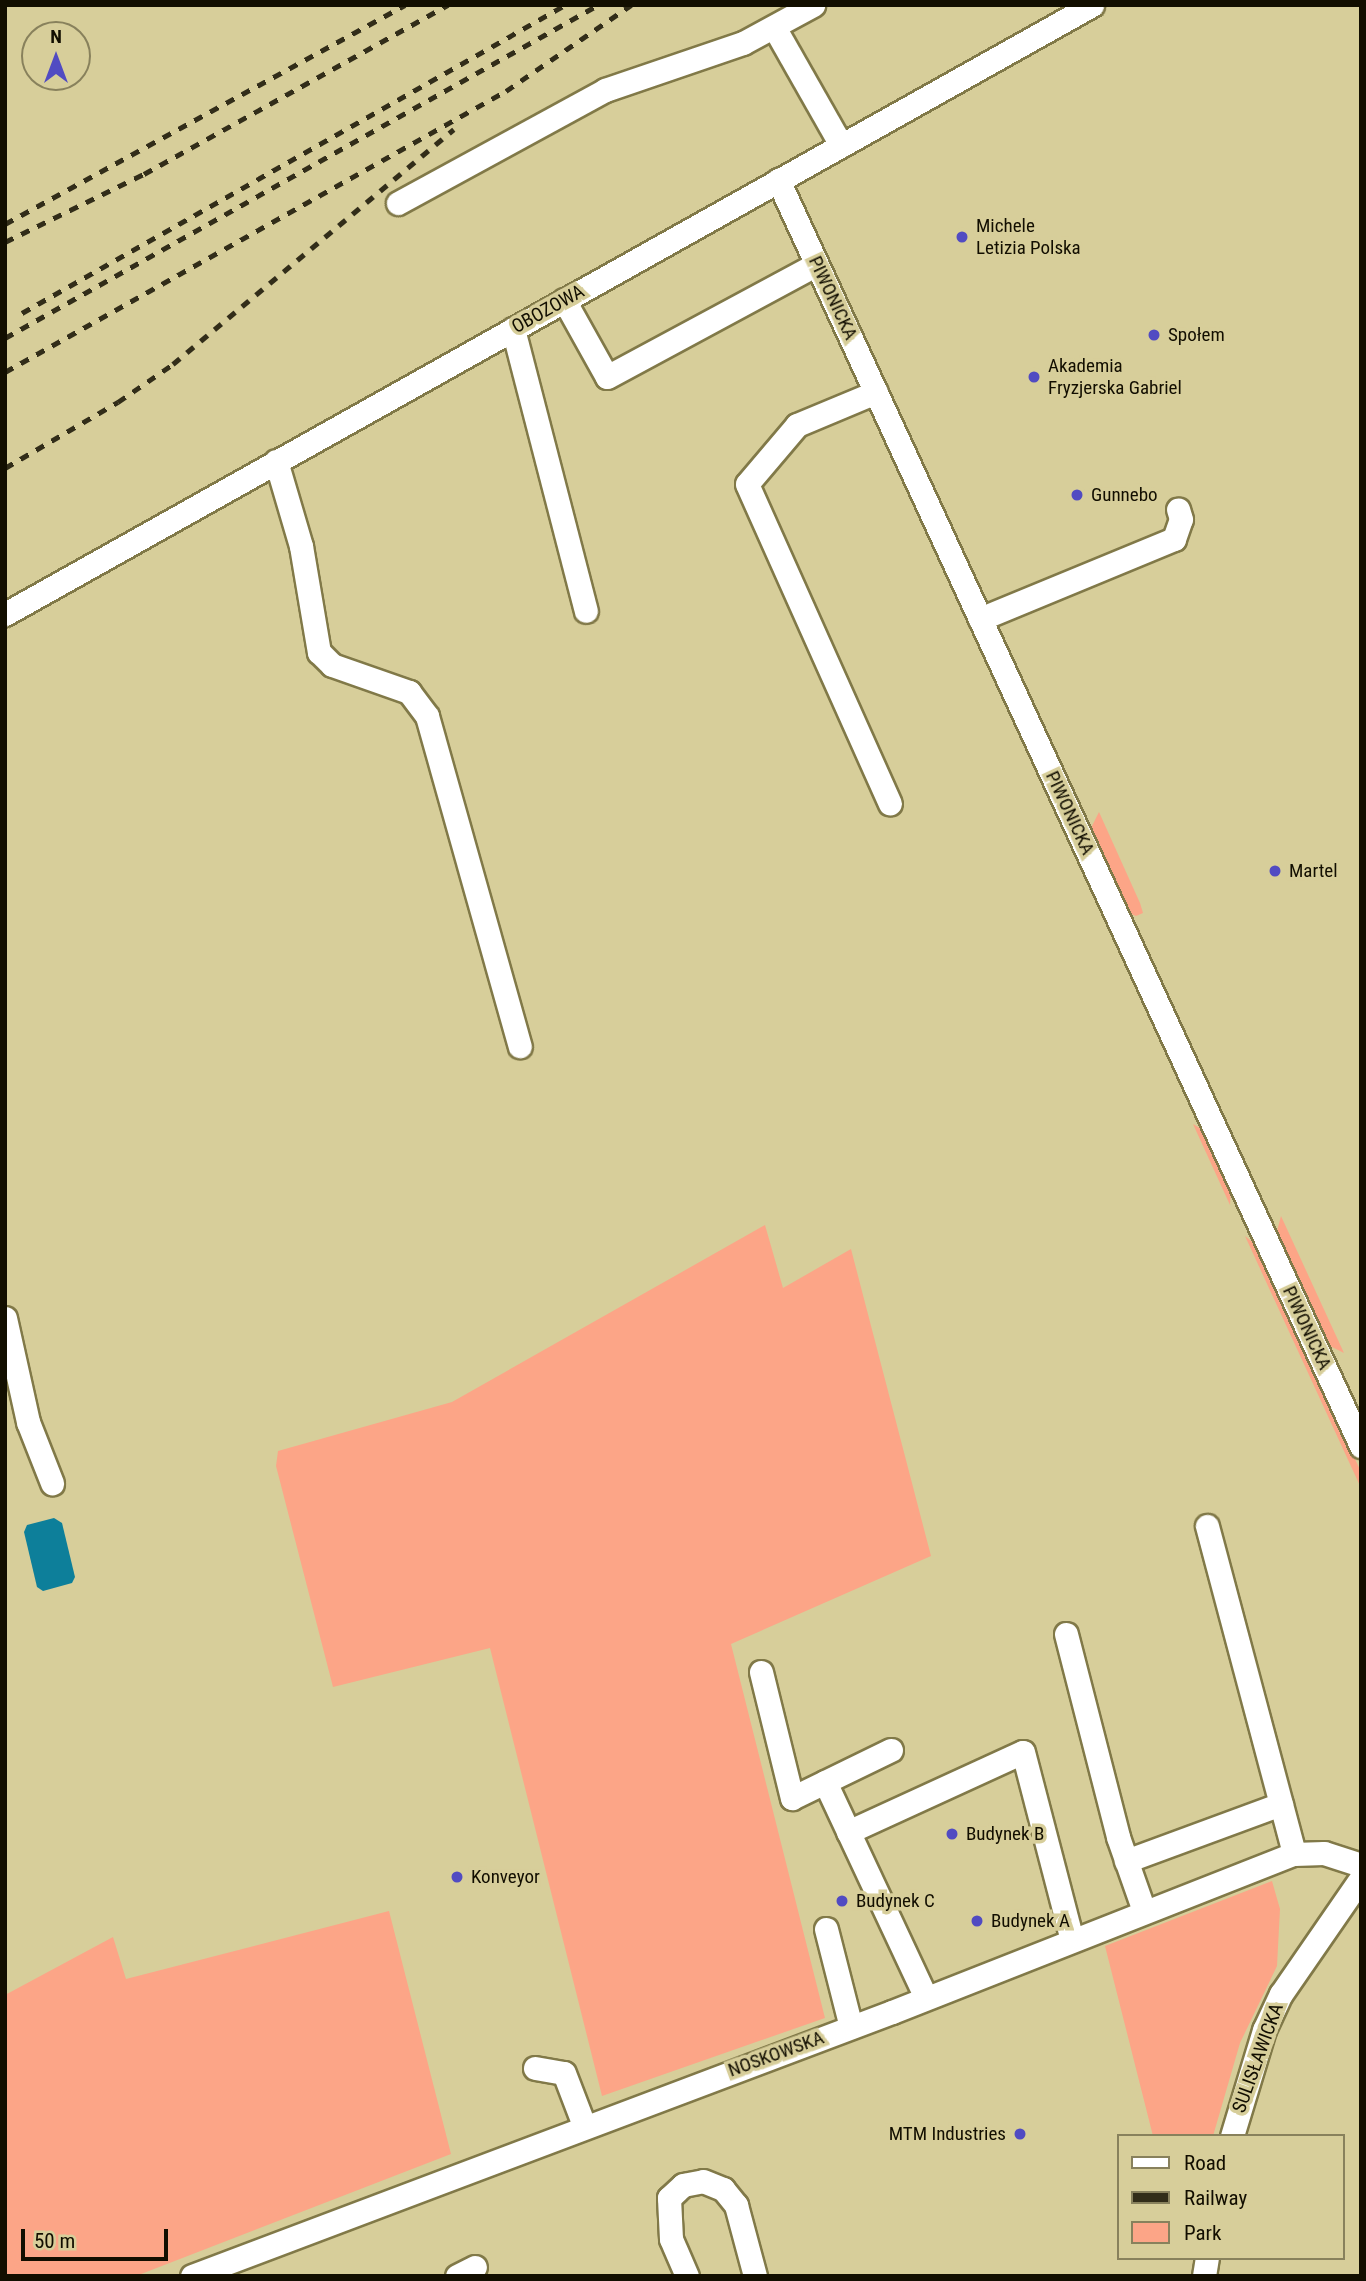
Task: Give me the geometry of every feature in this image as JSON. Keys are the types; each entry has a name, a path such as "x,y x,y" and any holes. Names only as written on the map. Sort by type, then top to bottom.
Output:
{"street":[{"path":"398,203 605,90 743,43 813,5"},
{"name":"OBOZOWA","path":"5,614 1092,5"},
{"path":"775,27 841,145"},
{"name":"PIWONICKA","path":"778,180 1361,1446"},
{"path":"564,300 607,377 817,264"},
{"path":"513,328 586,611"},
{"path":"876,392 797,425 747,484 890,803"},
{"path":"276,461 298,531 319,652 341,669 409,692 427,716 520,1046"},
{"path":"980,620 1174,539 1181,519 1178,509"},
{"path":"5,1318 28,1422 52,1483"},
{"path":"1207,1526 1294,1854"},
{"path":"1066,1634 1126,1861 1144,1911"},
{"path":"761,1672 792,1798 891,1750"},
{"path":"848,1832 1023,1752 1072,1940"},
{"path":"825,1782 926,1998"},
{"path":"1126,1861 1281,1804"},
{"name":"NOSKOWSKA","path":"192,2276 216,2271 584,2125 851,2027 1294,1854 1324,1853 1361,1864"},
{"name":"SULISŁAWICKA","path":"1233,2134 1264,2030 1281,1994 1361,1878"},
{"path":"825,1929 851,2027"},
{"path":"535,2068 564,2073 584,2125"},
{"path":"687,2276 670,2239 670,2199 682,2185 703,2181 723,2189 736,2205 755,2276"}],"green space":[{"path":"1099,812 1140,903 1143,913 1136,916 1129,913 1094,839 1092,826"},
{"path":"1193,1124 1203,1130 1231,1189 1230,1205"},
{"path":"1281,1216 1344,1353 1326,1344 1276,1235"},
{"path":"765,1225 783,1288 851,1249 931,1556 731,1644 825,2018 602,2096 490,1648 333,1687 276,1466 278,1451 452,1402"},
{"path":"1245,1236 1256,1245 1361,1472 1361,1488"},
{"path":"1272,1881 1280,1909 1277,1966 1240,2043 1214,2134 1152,2134 1105,1946"},
{"path":"389,1911 451,2154 136,2276 5,2276 5,1995 113,1937 126,1979"}],"water":[{"path":"54,1518 62,1523 75,1577 72,1583 43,1591 37,1587 24,1532 27,1525"}],"railway":[{"path":"5,224 405,5"},
{"path":"5,242 144,174 448,5"},
{"path":"22,313 565,5"},
{"path":"5,338 598,5"},
{"path":"5,372 506,91 631,5"},
{"path":"5,468 118,402 173,364 454,129"}],"place":[{"name":"Michele Letizia Polska","path":"962,237"},
{"name":"Społem","path":"1154,335"},
{"name":"Akademia Fryzjerska Gabriel","path":"1034,377"},
{"name":"Gunnebo","path":"1077,495"},
{"name":"Martel","path":"1275,871"},
{"name":"Budynek B","path":"952,1834"},
{"name":"Konveyor","path":"457,1877"},
{"name":"Budynek C","path":"842,1901"},
{"name":"Budynek A","path":"977,1921"},
{"name":"MTM Industries","path":"1020,2134"}]}
